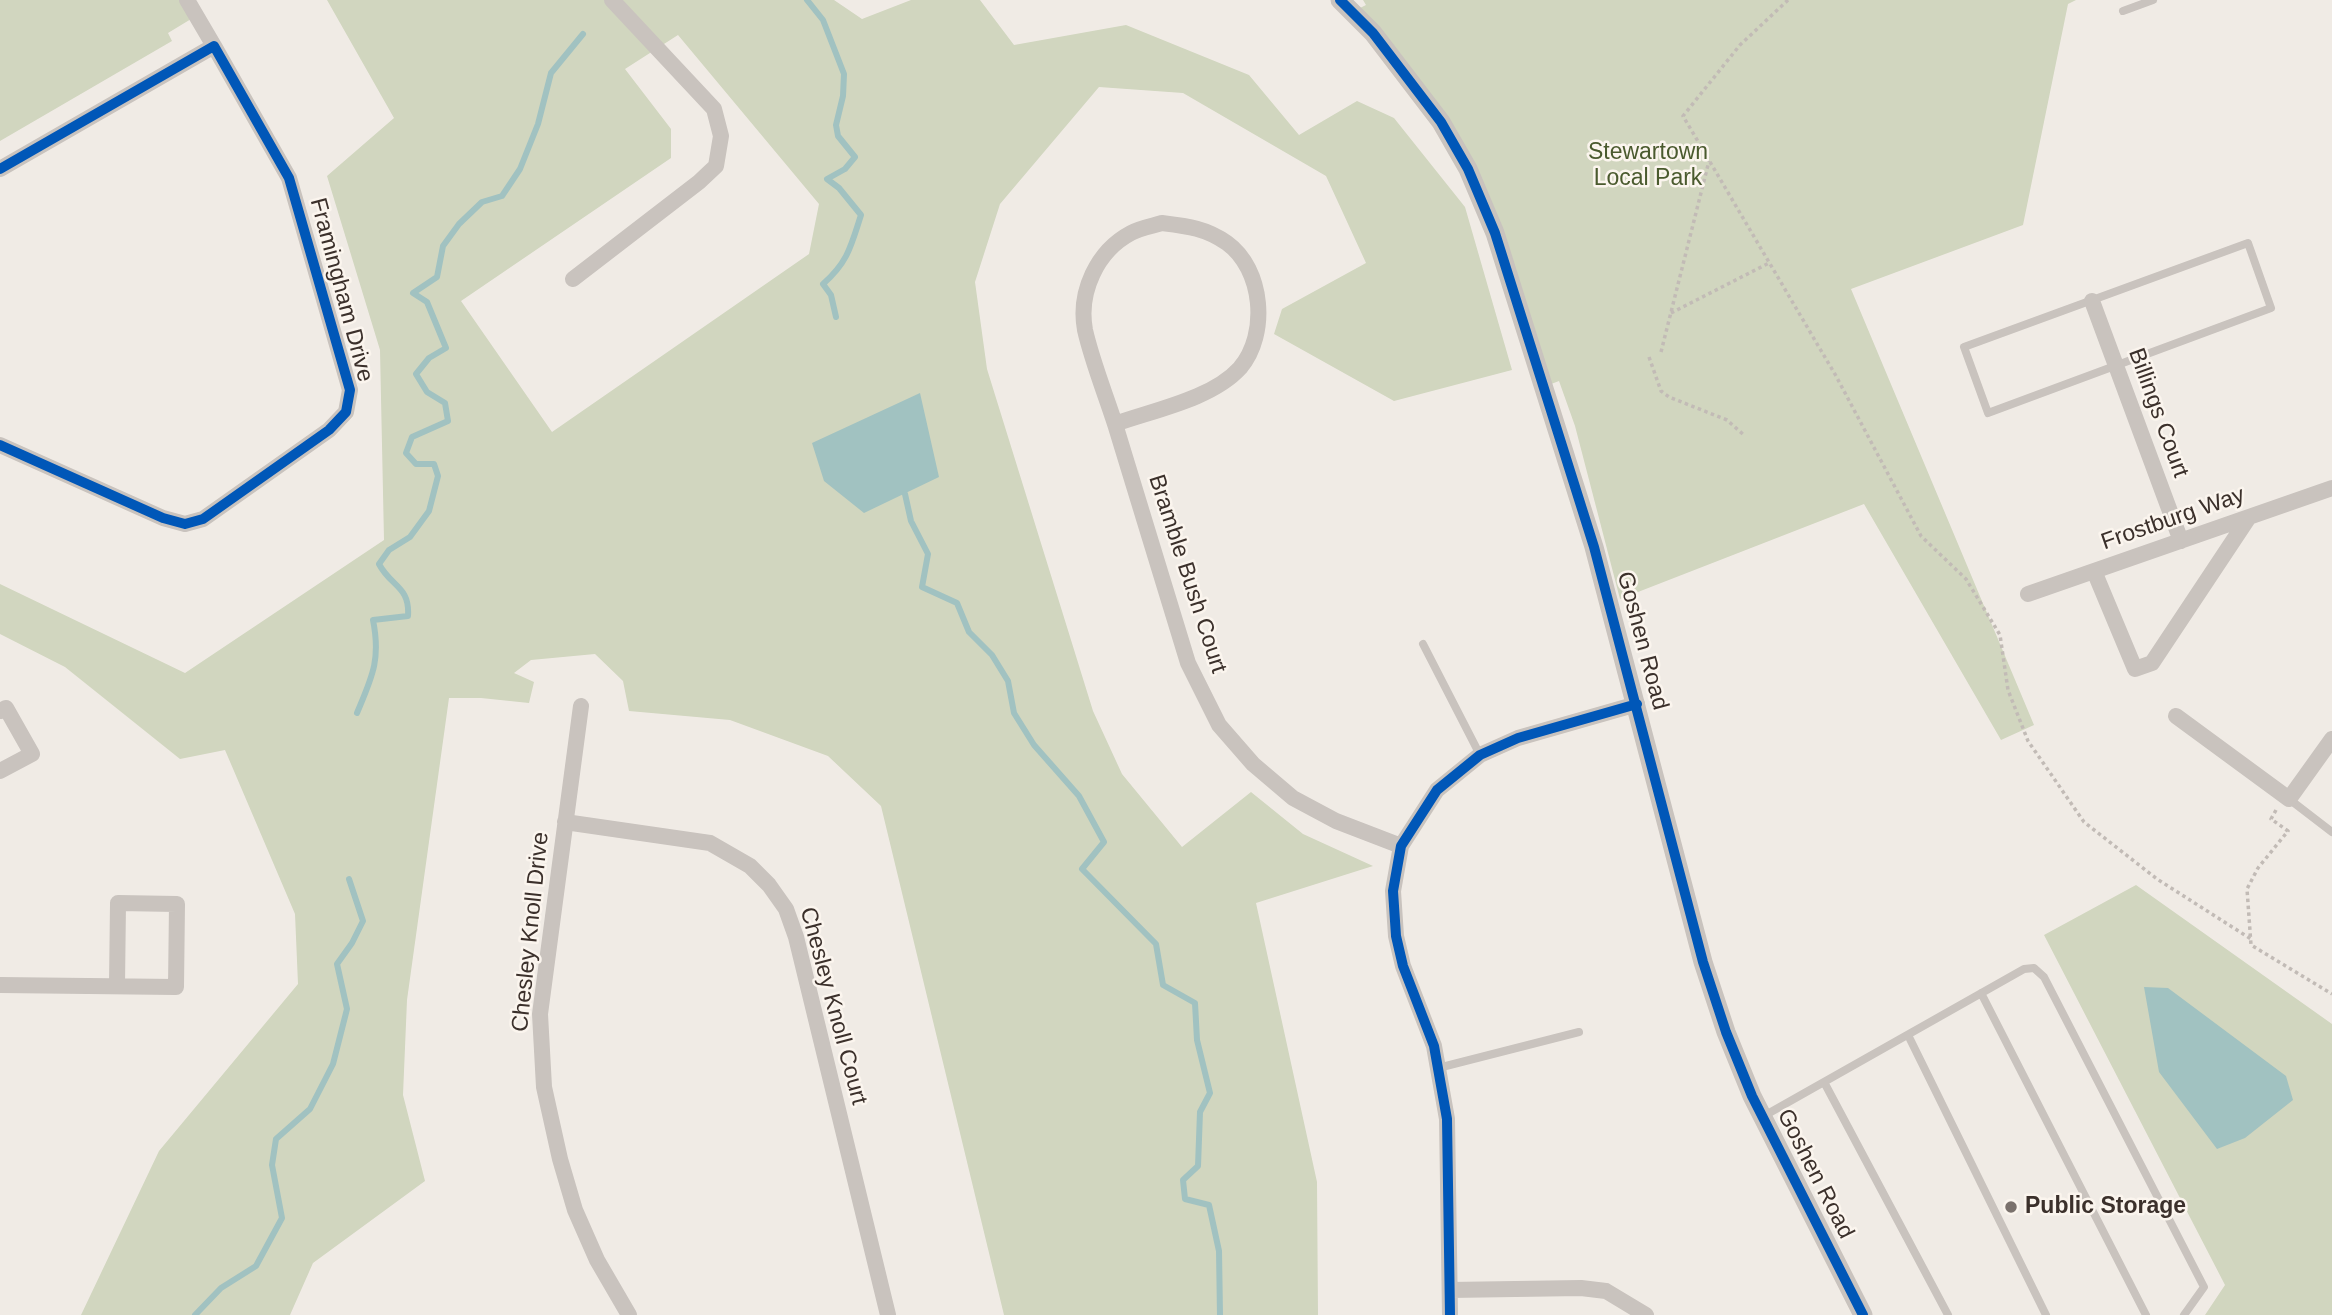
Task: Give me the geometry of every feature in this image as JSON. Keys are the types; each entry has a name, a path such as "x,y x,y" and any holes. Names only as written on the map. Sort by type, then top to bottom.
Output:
{"street":[{"name":"Framingham Drive","path":"0,445 163,519 185,524 203,519 329,430 346,412 350,390 289,177 187,0"},
{"path":"573,279 716,166 721,136 714,109 612,0"},
{"name":"Goshen Road","path":"1340,0 1373,33 1441,122 1468,169 1495,233 1594,547 1703,962 1726,1032 1762,1117 1863,1315"},
{"path":"0,169 214,46"},
{"name":"Bramble Bush Court","path":"1115,424 1210,391 1239,368 1250,352 1259,320 1256,288 1239,253 1225,242 1194,226 1162,223 1131,233 1102,256 1091,275 1084,312 1085,330 1188,663 1219,725 1252,764 1293,798 1336,821 1401,846"},
{"name":"Billings Court","path":"2092,300 2181,541"},
{"name":"Frostburg Way","path":"2028,594 2332,488"},
{"path":"2094,571 2135,669 2152,663 2249,517"},
{"path":"1450,1315 1447,1119 1434,1046 1403,966 1396,936 1393,891 1401,846 1437,790 1480,755 1518,738 1637,704"},
{"name":"Chesley Knoll Drive","path":"581,706 540,1014 544,1087 575,1210 597,1260 629,1315"},
{"path":"0,711 6,708 33,754 0,771"},
{"path":"2176,716 2287,798 2329,750"},
{"name":"Chesley Knoll Court","path":"565,822 710,842 750,866 769,885 786,909 796,937 888,1315"},
{"path":"0,985 176,987 177,904 118,903 117,986"},
{"path":"1450,1290 1581,1288 1606,1291 1646,1315"}],"lane":[{"path":"2123,11 2153,0"},
{"path":"2248,243 2271,308 2116,366 1988,413 1964,347 2248,243"},
{"path":"1423,644 1480,755"},
{"path":"2287,798 2332,832"},
{"path":"1762,1117 2024,969 2035,968 2044,977 2204,1287 2184,1315"},
{"path":"1981,993 2146,1315"},
{"path":"1438,1068 1579,1032"},
{"path":"1908,1035 2046,1315"},
{"path":"1824,1082 1948,1315"}],"path":[{"path":"1788,0 1740,45 1683,116 1836,376 1921,536 1966,579 2000,635 2008,690 2028,741 2084,822 2157,879 2252,939"},
{"path":"1661,352 1709,161"},
{"path":"1671,313 1769,263"},
{"path":"1649,357 1661,391 1669,397 1727,419 1745,436"},
{"path":"2287,798 2271,819 2288,831 2258,868 2247,888 2251,945 2332,994"}],"green space":[{"path":"0,0 187,0 196,16 168,33 172,41 0,141"},
{"path":"327,0 834,0 862,19 911,0 980,0 1014,45 1126,25 1249,75 1299,135 1357,101 1394,118 1465,207 1512,370 1394,401 1274,334 1282,309 1366,263 1326,176 1183,93 1099,87 1000,204 975,282 987,369 1093,711 1122,774 1182,847 1251,792 1303,834 1373,866 1256,903 1317,1182 1318,1315 1004,1315 881,806 828,756 730,720 629,711 623,681 595,654 531,660 514,673 534,682 529,703 449,698 407,1000 403,1095 425,1181 313,1263 290,1315 81,1315 159,1151 298,984 295,914 225,750 180,759 65,667 0,634 0,584 185,673 384,540 380,350 327,176 394,118","holes":["678,35 819,204 809,254 552,432 461,301 671,158 671,129 625,69"]},
{"name":"Stewartown Local Park","path":"1363,0 2076,0 2068,4 2023,225 1851,289 2034,725 2001,740 1864,504 1620,599 1575,426 1559,381 1546,386 1480,189 1356,10 1366,5"},
{"path":"2136,885 2332,1024 2332,1315 2205,1315 2225,1285 2044,935"}],"water":[{"path":"920,393 939,477 864,513 824,481 812,443"},
{"path":"2144,987 2168,988 2286,1076 2293,1100 2245,1138 2217,1149 2159,1072"}],"waterway":[{"path":"807,0 823,20 844,74 843,96 836,125 838,136 855,157 845,169 827,179 839,188 861,215 843,261 823,284 831,295 836,317"},
{"path":"357,713 374,668 376,646 373,620 408,616 403,592 379,564 389,550 410,537 429,511 438,476 434,464 416,464 406,453 412,437 448,421 445,403 427,392 416,374 429,358 446,348 427,302 413,293 437,277 443,246 459,224 482,202 502,196 520,169 538,124 551,73 583,34"},
{"path":"905,494 911,521 928,554 922,587 957,603 969,632 992,655 1008,681 1014,713 1034,745 1079,796 1104,842 1082,869 1156,944 1163,985 1195,1003 1197,1040 1210,1093 1200,1112 1198,1166 1183,1180 1185,1199 1209,1205 1219,1251 1220,1315"},
{"path":"195,1315 221,1288 256,1266 282,1218 272,1165 276,1139 310,1109 333,1064 347,1009 337,964 363,921 349,879"}],"cycle path":[{"path":"1340,0 1373,33 1441,122 1468,169 1495,233 1594,547 1703,962 1726,1032 1752,1096 1863,1315"},
{"path":"0,169 214,46 289,178 350,390 346,412 329,430 203,519 185,524 163,518 0,445"},
{"path":"1450,1315 1447,1119 1434,1046 1403,966 1396,936 1393,891 1401,846 1437,790 1480,755 1518,738 1637,704"}],"place":[{"name":"Public Storage","path":"2011,1207"}]}
